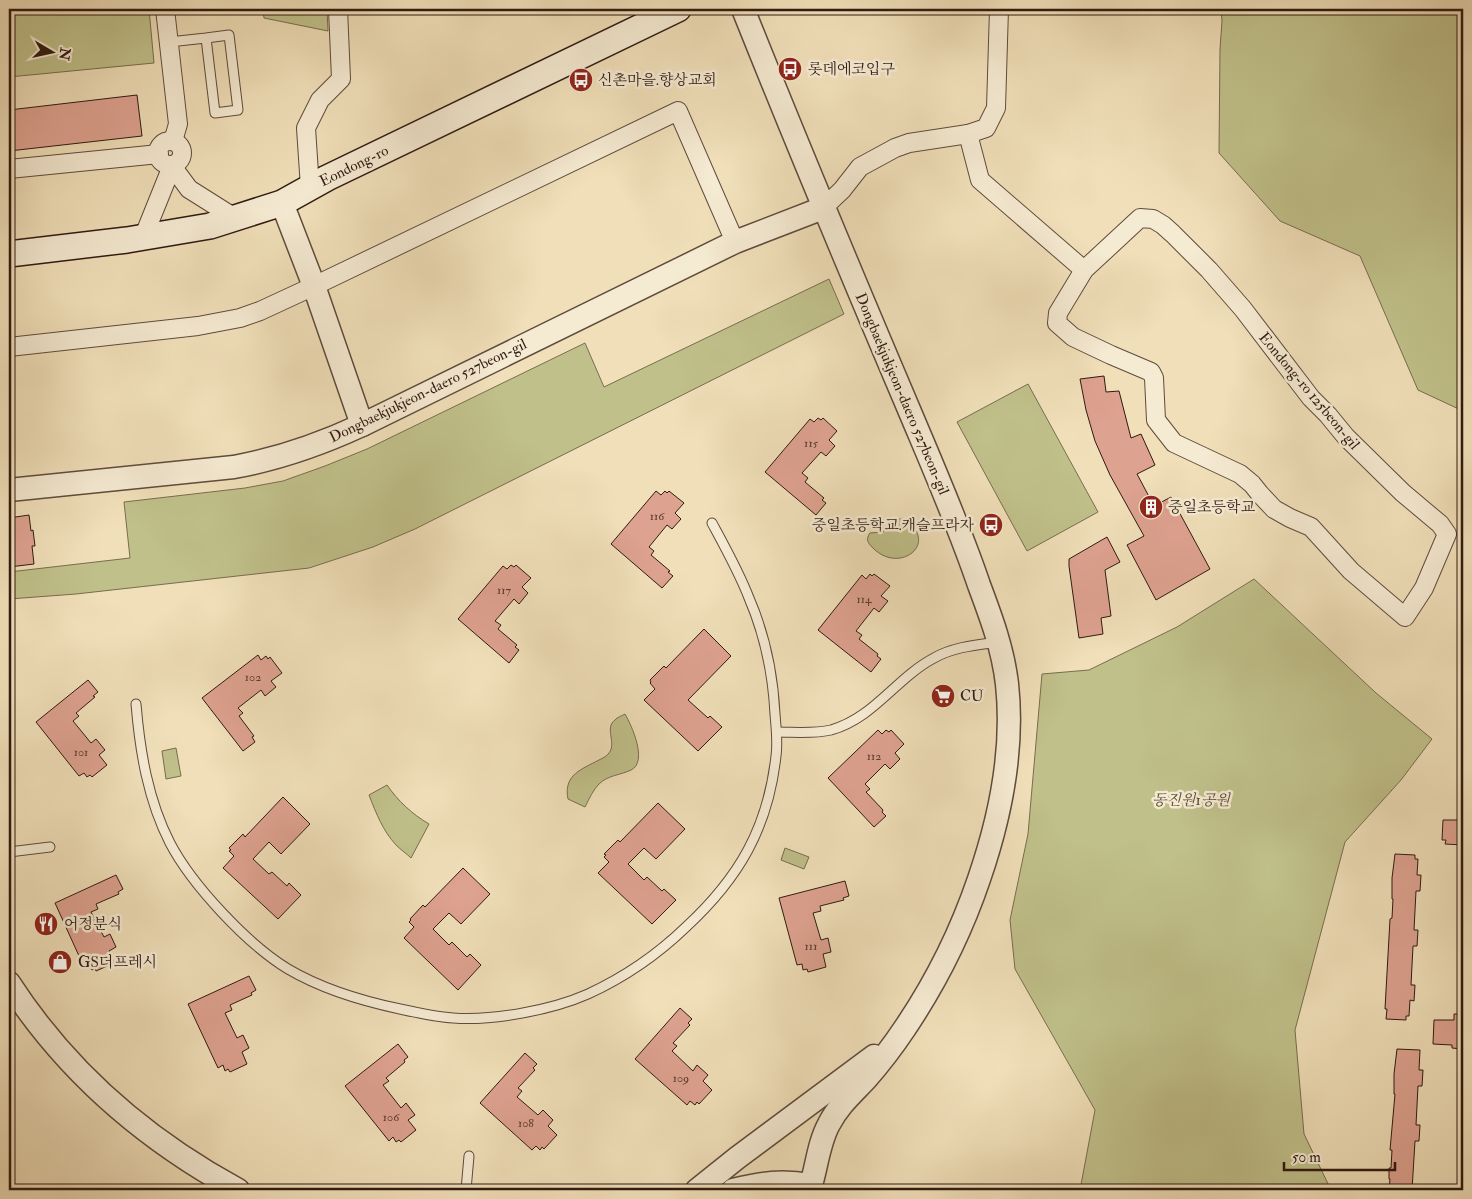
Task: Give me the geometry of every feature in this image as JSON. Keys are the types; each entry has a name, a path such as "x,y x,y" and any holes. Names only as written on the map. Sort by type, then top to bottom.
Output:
{"main road":[{"name":"Eondong-ro","path":"9,254 143,238 210,226 282,204 327,178 676,9"}],"street":[{"path":"165,9 178,124 172,141"},
{"path":"310,188 306,128 320,100 341,79 338,9"},
{"name":"Dongbaekjukjeon-daero 527beon-gil","path":"733,1190 774,1182 793,1182 812,1188 824,1134 830,1121 897,1039 936,977 965,918 980,878 994,831 1006,761 1008,717 1007,683 999,642 962,537 823,208 743,9"},
{"path":"823,208 842,190 860,167 888,152 909,143 968,134 986,128 996,108 999,9"},
{"path":"9,347 198,326 240,318 260,311 678,111 735,242"},
{"path":"968,134 980,180 1084,270"},
{"path":"143,238 172,166 180,161 183,153 180,145 172,141 164,142 159,149 159,158 164,164 172,166 189,189 235,218"},
{"path":"9,169 159,154"},
{"path":"282,204 314,286 362,425"},
{"name":"Dongbaekjukjeon-daero 527beon-gil","path":"9,490 217,469 253,463 307,448 362,425 735,242 823,208"},
{"name":"Eondong-ro 125beon-gil","path":"1140,218 1153,219 1174,234 1209,270 1243,309 1311,398 1328,414 1346,437 1403,493 1440,524 1447,534 1424,588 1405,617 1346,566 1311,527 1290,518 1274,508 1240,474 1174,443 1156,420 1154,378 1151,372 1073,337 1058,323 1058,313 1084,270 1140,218"},
{"path":"9,983 30,1014 97,1090 141,1128 201,1169 238,1190"},
{"path":"697,1190 897,1039"}],"lane":[{"path":"169,42 229,35 238,110 215,113 206,38"},
{"path":"136,704 139,738 152,800 182,862 196,881 230,919 266,953 286,968 306,979 364,1000 407,1011 453,1018 499,1016 526,1012 586,995 627,974 649,959 699,915 737,870 748,852 762,820 769,796 776,754 777,732 773,687 766,652 756,616 737,571 712,523"},
{"path":"777,732 829,730 843,725 869,711 911,673 936,657 952,650 999,642"},
{"path":"9,852 50,847"},
{"path":"466,1190 469,1156"}],"green space":[{"path":"9,9 149,9 154,63 9,77"},
{"path":"263,9 327,9 328,31 264,18"},
{"path":"1221,9 1463,9 1463,411 1418,390 1360,256 1280,221 1219,153"},
{"path":"829,279 844,314 415,529 373,547 309,568 76,594 9,599 9,572 130,558 124,502 245,488 283,481 367,449 585,343 604,387"},
{"path":"1028,384 1098,512 1027,551 957,422"},
{"path":"903,518 914,527 918,537 918,545 908,556 891,558 881,554 870,545 868,539 870,533 883,532 891,522"},
{"name":"동진원1공원","path":"1254,579 1376,693 1432,739 1401,780 1345,842 1295,1030 1304,1134 1331,1190 1080,1190 1095,1110 1015,969 1010,920 1028,834 1042,674 1089,670 1177,627"},
{"path":"625,714 637,744 638,760 636,766 599,784 585,807 568,799 568,784 571,778 580,770 608,754 612,745 610,731 612,723"},
{"path":"176,748 181,776 166,779 162,751"},
{"path":"387,785 406,807 429,824 411,858 387,834 369,795"},
{"path":"785,848 809,857 804,869 781,860"}],"building":[{"path":"137,95 142,136 9,151 9,110"},
{"name":"중일초등학교","path":"1104,376 1106,392 1119,391 1131,438 1141,434 1155,465 1137,474 1154,506 1171,497 1210,569 1156,600 1127,545 1144,536 1110,475 1095,441 1086,410 1080,379"},
{"path":"818,418 821,420 823,418 837,431 829,440 835,446 826,456 821,452 802,473 808,478 805,482 824,498 822,500 826,503 816,515 765,472 810,419 814,422"},
{"path":"656,491 661,495 665,491 667,493 669,491 684,503 675,513 681,519 672,529 667,525 649,547 654,551 651,555 670,571 668,572 673,576 662,588 611,544"},
{"path":"29,515 35,546 32,546 34,564 9,567 9,518"},
{"path":"1107,537 1120,562 1105,570 1111,616 1101,618 1103,634 1079,638 1069,559"},
{"path":"511,565 514,567 516,565 531,578 522,587 528,593 519,604 514,599 495,621 501,625 498,629 517,645 515,647 519,650 509,663 458,619 503,566 507,569"},
{"path":"870,574 872,576 874,574 890,586 881,596 888,601 879,612 874,608 856,631 862,635 859,639 878,654 877,656 881,659 871,672 818,630 862,575 866,579"},
{"path":"704,629 731,656 688,700 708,718 710,716 722,727 698,751 644,700 655,689 650,680 664,666 666,668"},
{"path":"258,655 261,660 266,656 268,659 270,657 282,673 271,681 276,687 265,696 261,690 238,708 243,713 239,716 254,736 252,737 255,742 243,751 202,698"},
{"path":"88,680 98,692 93,696 95,697 76,713 79,716 73,721 91,743 96,739 105,750 99,755 107,765 92,777 90,775 87,777 84,773 79,776 36,722"},
{"path":"878,730 882,734 886,730 889,732 891,730 904,744 895,753 900,759 890,769 885,764 865,784 870,789 866,792 883,810 882,812 886,816 874,827 828,778"},
{"path":"283,797 310,824 281,854 269,842 253,859 269,874 272,872 287,886 289,883 301,895 278,919 223,868 234,856 229,851 231,850 229,848 243,834 245,837"},
{"path":"658,803 685,829 656,859 644,848 628,864 644,880 647,877 662,891 664,889 676,900 652,924 598,873 609,862 604,857 606,855 604,854 618,840 620,842"},
{"path":"1443,820 1463,820 1463,845 1445,844 1446,840 1442,840"},
{"path":"1395,854 1415,855 1415,859 1418,859 1417,875 1421,875 1420,891 1416,891 1414,930 1418,930 1417,946 1413,946 1411,985 1415,985 1414,1001 1410,1000 1409,1016 1406,1016 1406,1020 1386,1019 1387,1009 1385,1009"},
{"path":"463,868 490,894 461,924 449,913 433,929 449,945 452,942 467,957 470,954 481,965 458,990 404,938 414,927 409,922 410,919 423,905 425,907"},
{"path":"116,875 123,889 118,892 119,894 96,904 98,909 91,912 104,937 110,934 116,947 109,951 114,963 96,971 95,968 92,970 89,964 84,967 55,903"},
{"path":"845,881 849,896 843,898 844,900 820,906 821,911 813,913 821,940 828,938 831,952 823,954 826,967 808,972 807,969 803,970 802,964 797,965 779,898"},
{"path":"249,976 256,990 251,993 252,995 230,1005 232,1010 225,1013 237,1038 243,1035 249,1048 242,1052 247,1064 230,1072 228,1069 225,1071 223,1065 218,1068 188,1004"},
{"path":"680,1008 692,1019 688,1023 690,1025 673,1043 677,1046 672,1051 693,1071 697,1065 708,1075 703,1081 712,1090 699,1104 697,1102 695,1105 690,1101 687,1105 635,1059"},
{"path":"1454,1014 1463,1014 1463,1049 1452,1048 1452,1045 1433,1044 1434,1020 1454,1020"},
{"path":"398,1044 408,1057 404,1060 405,1062 386,1078 389,1081 383,1085 401,1108 406,1103 415,1115 408,1120 416,1130 401,1142 399,1140 396,1142 393,1137 389,1141 345,1086"},
{"path":"1397,1049 1420,1050 1419,1070 1423,1070 1422,1086 1418,1086 1416,1125 1420,1125 1419,1141 1415,1141 1412,1190 1389,1190 1395,1094 1394,1074"},
{"path":"525,1053 537,1064 533,1068 535,1070 518,1088 522,1091 517,1097 538,1115 543,1110 553,1120 548,1126 557,1135 544,1149 542,1147 540,1150 536,1146 532,1150 480,1103"}],"place":[{"name":"롯데에코입구","path":"790,69"},
{"name":"신촌마을.향상교회","path":"581,80"},
{"name":"중일초등학교","path":"1151,507"},
{"name":"중일초등학교.캐슬프라자","path":"991,525"},
{"name":"CU","path":"943,696"},
{"name":"어정분식","path":"46,924"},
{"name":"GS더프레시","path":"60,962"}]}
